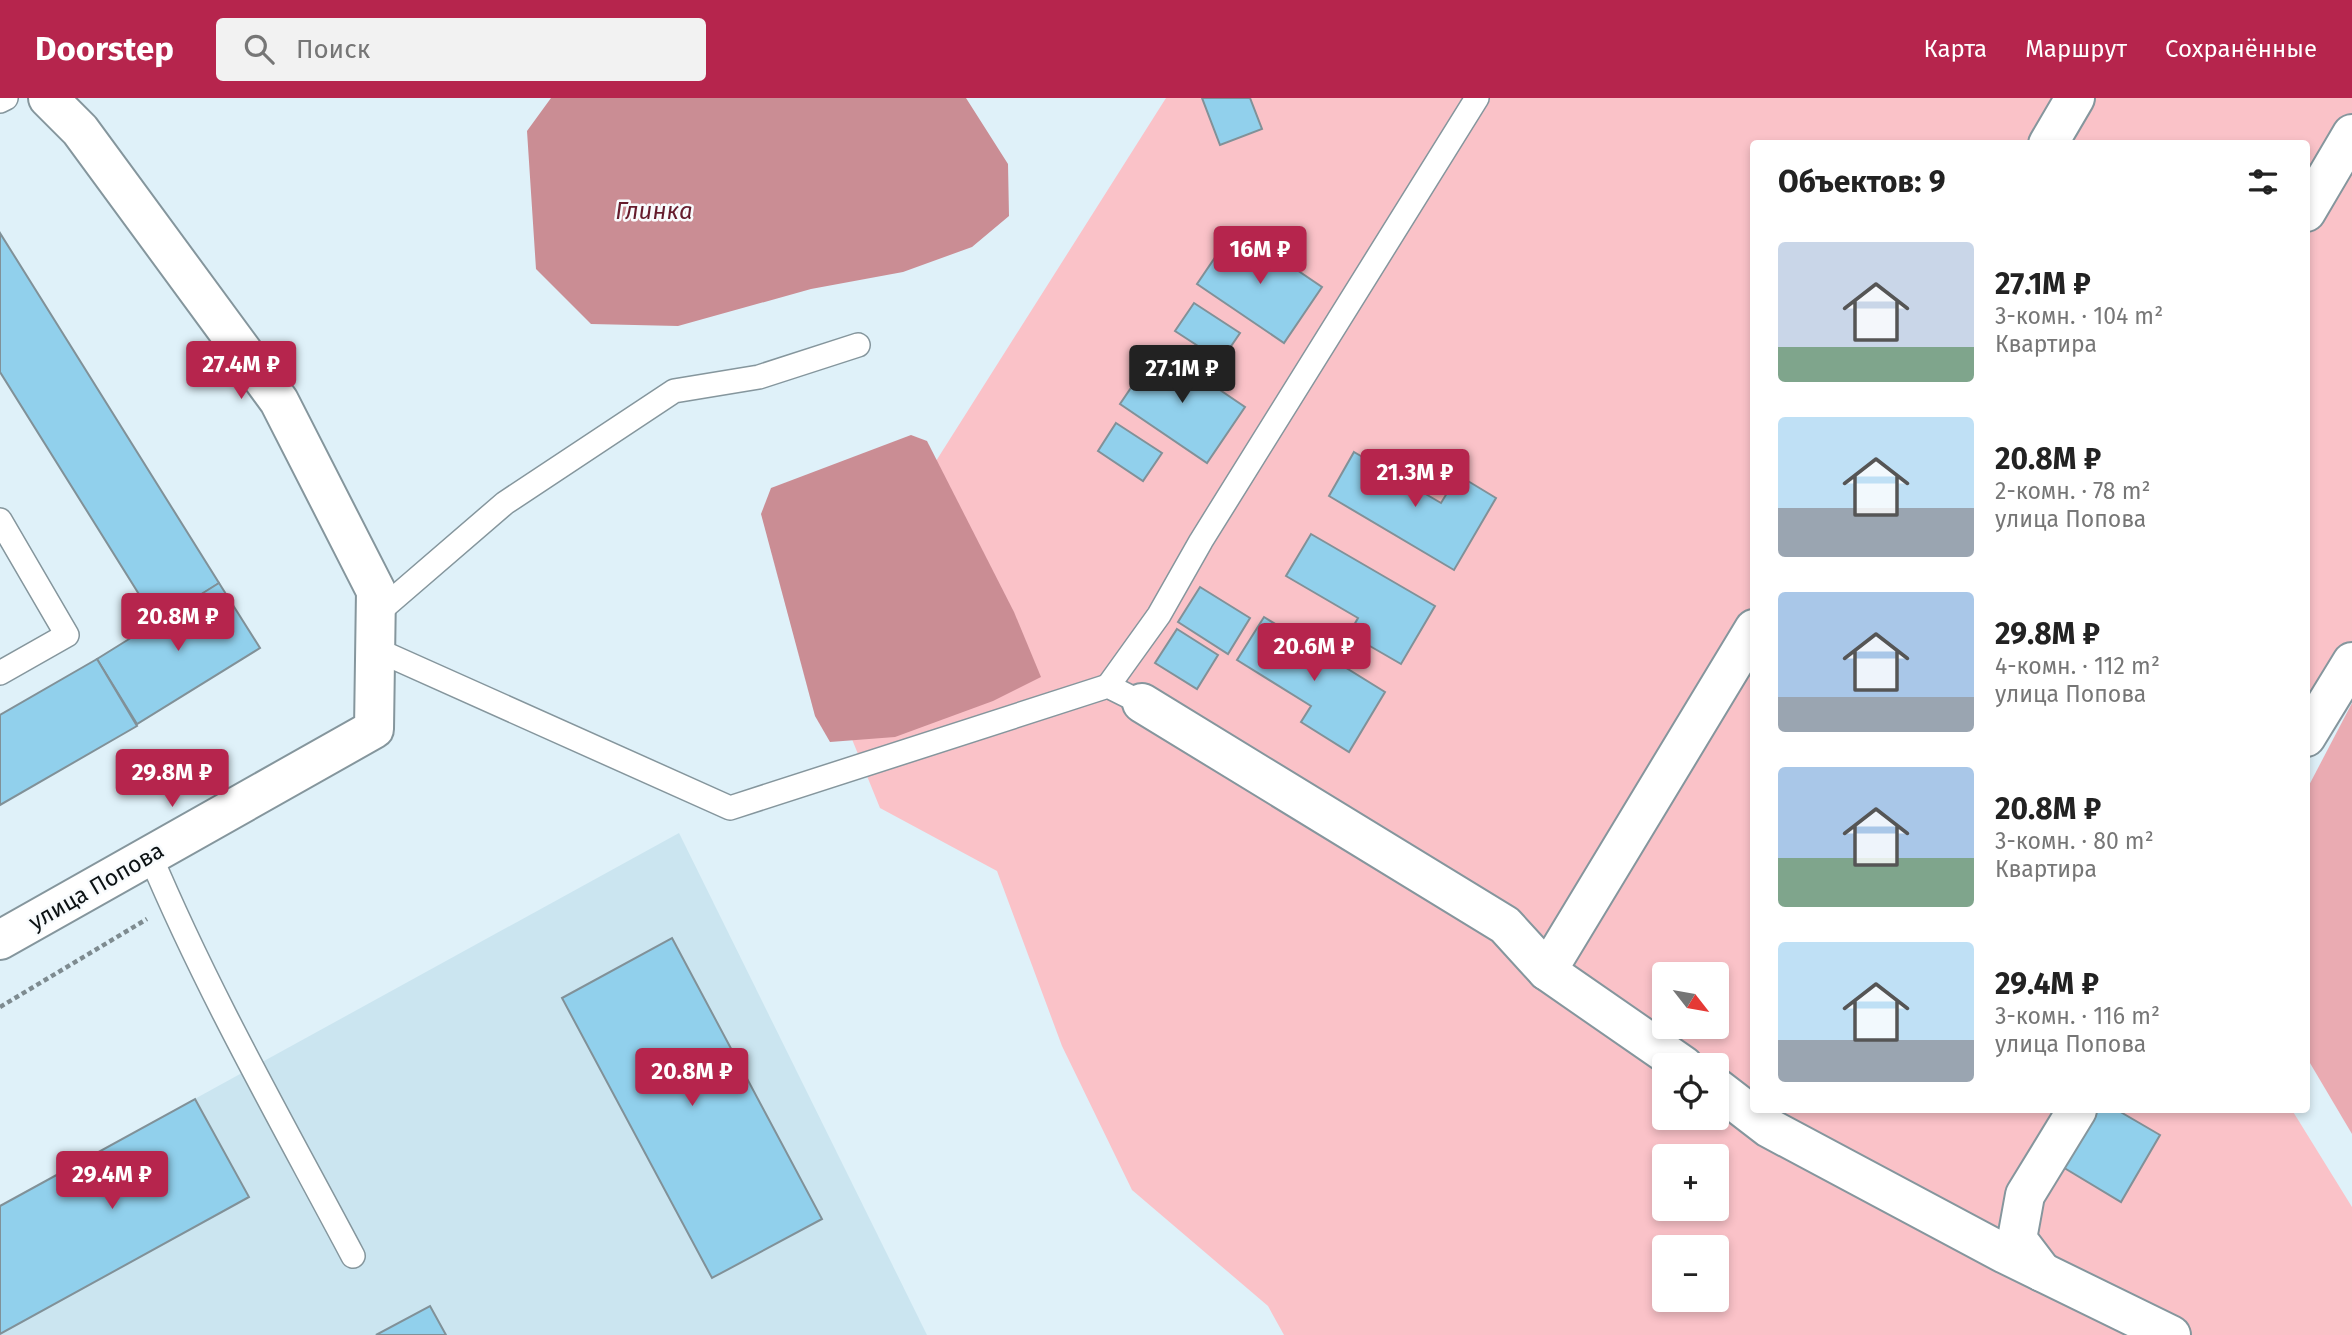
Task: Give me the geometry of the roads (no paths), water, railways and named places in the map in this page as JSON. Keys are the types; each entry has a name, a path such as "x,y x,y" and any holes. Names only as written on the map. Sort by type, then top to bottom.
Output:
{"street":[{"path":"48,98 80,130 279,401 376,591 375,632"},
{"path":"2050,140 2075,98"},
{"path":"2310,205 2352,134"},
{"name":"улица Попова","path":"0,940 374,729 375,632"},
{"path":"1547,971 1750,636"},
{"path":"2310,730 2352,662"},
{"path":"1142,703 1506,925 1547,971 1665,1053"},
{"path":"1729,1094 1750,1106"},
{"path":"2042,1272 2017,1239 2025,1195 2075,1113"},
{"path":"1775,1119 2042,1272 2171,1335"}],"lane":[{"path":"0,101 6,98"},
{"path":"858,345 760,377 674,391 505,503 375,632 730,808 1108,686 1123,669 1159,615 1201,541 1477,98"},
{"path":"0,520 67,635 0,673"},
{"path":"1108,686 1142,703"},
{"path":"150,855 171,905 252,1067 353,1256"}],"water":[{"name":"Глинка","path":"551,98 966,98 1008,164 1009,216 972,247 903,272 811,289 678,326 591,324 536,269 527,131"},
{"path":"911,435 927,441 1014,612 1041,677 993,701 895,737 830,742 815,716 761,514 771,488"}]}
